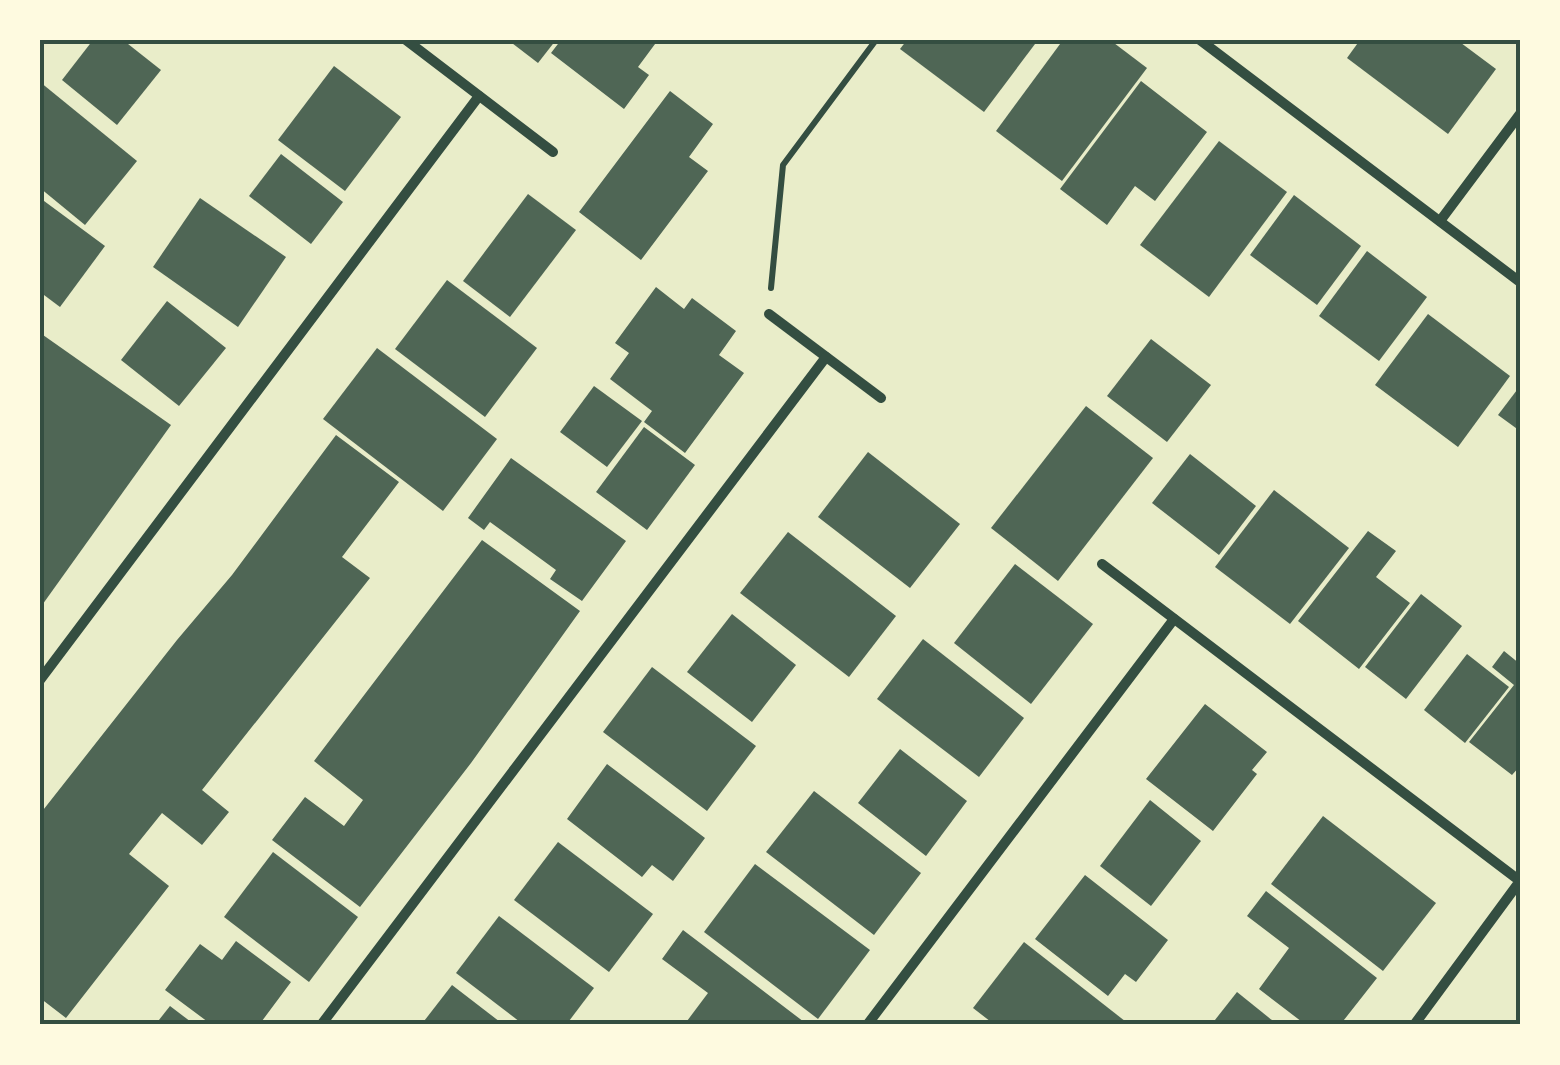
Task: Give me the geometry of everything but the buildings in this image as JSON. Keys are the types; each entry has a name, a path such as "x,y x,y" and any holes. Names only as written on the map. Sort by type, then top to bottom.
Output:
{"street":[{"path":"406,40 553,152"},
{"path":"1200,40 1520,282"},
{"path":"40,680 480,96"},
{"path":"1440,221 1520,114"},
{"path":"769,314 881,398"},
{"path":"321,1025 826,357"},
{"path":"1102,564 1520,881 1414,1025"},
{"path":"867,1025 1174,619"}],"path":[{"path":"769,314 783,165 876,40"}]}
